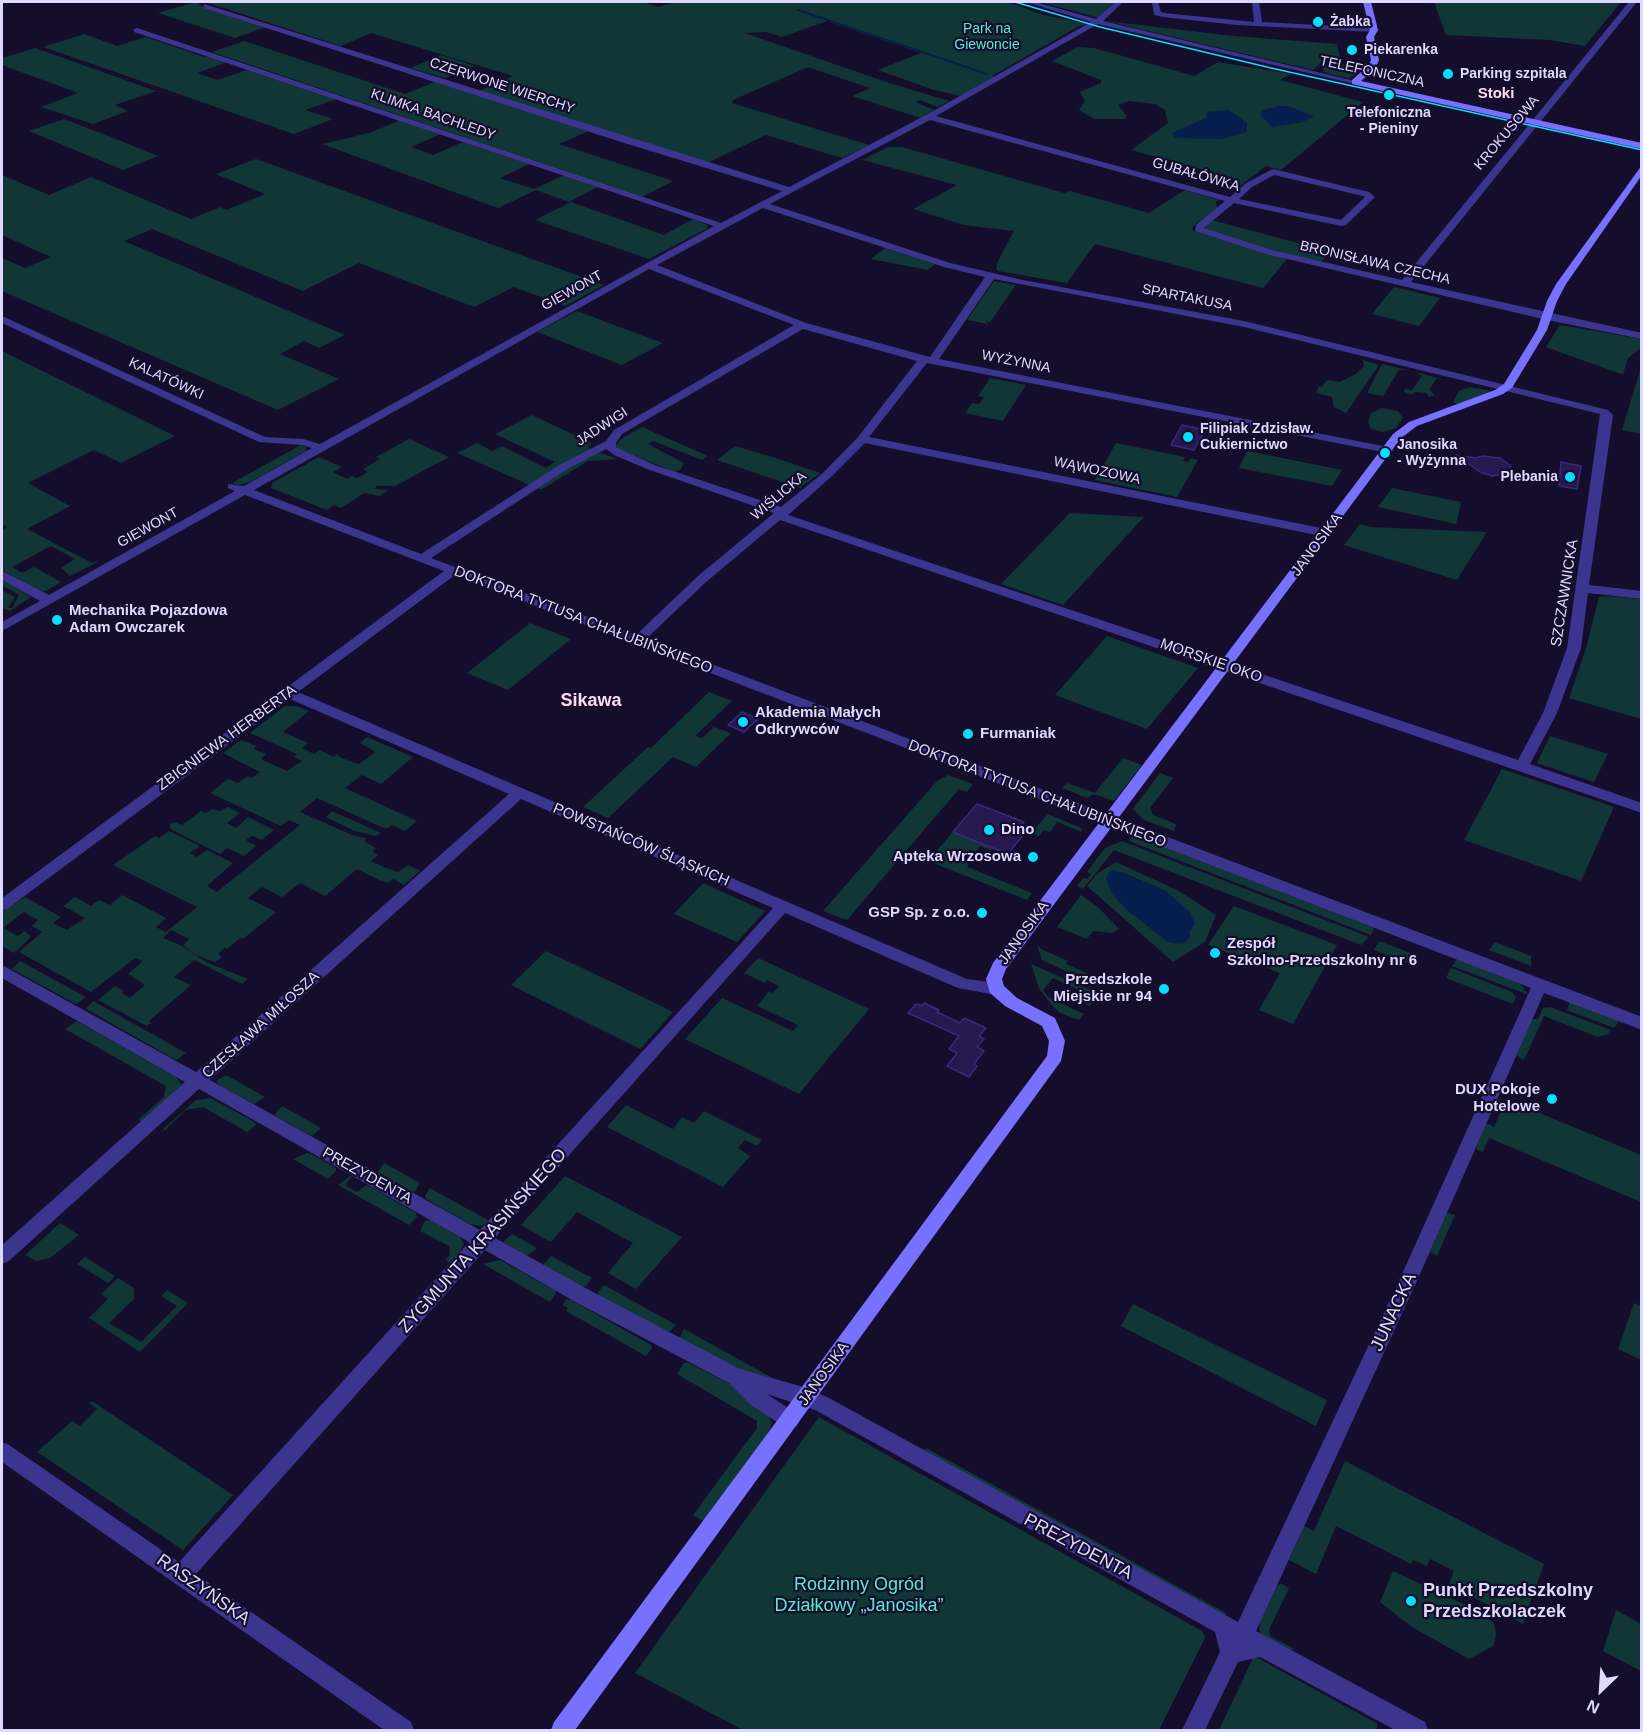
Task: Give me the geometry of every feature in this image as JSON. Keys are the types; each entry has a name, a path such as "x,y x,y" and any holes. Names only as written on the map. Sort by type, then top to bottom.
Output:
{"street":[{"path":"1029,2 1097,22"},
{"name":"GIEWONT","path":"2,627 649,266 929,117 1097,22 1120,2"},
{"path":"1155,2 1158,14 1258,24 1374,30"},
{"path":"1256,2 1258,24"},
{"path":"1355,82 1374,64 1370,37 1374,30 1367,2"},
{"name":"KROKUSOWA","path":"1404,284 1633,2"},
{"name":"CZERWONE WIERCHY","path":"207,6 624,140 790,190"},
{"name":"TELEFONICZNA","path":"1097,22 1641,146"},
{"name":"KLIMKA BACHLEDY","path":"137,30 722,226"},
{"name":"GUBAŁÓWKA","path":"929,117 1232,200 1341,223 1346,222 1370,197 1366,194 1293,176 1269,173 1232,200"},
{"path":"1505,388 1542,330 1552,301 1561,284 1641,168"},
{"name":"BRONISŁAWA CZECHA","path":"1232,200 1198,229 1269,252 1547,317 1641,336"},
{"name":"SPARTAKUSA","path":"762,205 947,266 1244,324 1598,410 1607,415"},
{"name":"WYŻYNNA","path":"649,266 853,342 928,360 1388,450"},
{"name":"WIŚLICKA","path":"637,641 702,579 827,476 862,439 928,360 991,276"},
{"name":"KALATÓWKI","path":"2,319 263,440 303,442 322,448"},
{"name":"JADWIGI","path":"421,558 565,466 610,443 618,432 802,324"},
{"name":"JANOSIKA","path":"562,1731 1055,1058 1057,1041 1049,1022 1011,1002 996,989 994,979 999,967 1406,428 1505,388"},
{"name":"SZCZAWNICKA","path":"1522,766 1550,713 1567,669 1578,626 1581,588 1607,415"},
{"name":"WĄWOZOWA","path":"862,439 1326,533"},
{"name":"MORSKIE OKO","path":"610,443 611,448 618,453 651,467 782,514 1641,808"},
{"name":"DOKTORA TYTUSA CHAŁUBIŃSKIEGO","path":"232,486 1641,1024"},
{"name":"ZBIGNIEWA HERBERTA","path":"2,905 453,571"},
{"path":"2,575 48,600"},
{"path":"1581,588 1641,595"},
{"name":"POWSTAŃCÓW ŚLĄSKICH","path":"288,693 964,984 996,989"},
{"name":"CZESŁAWA MIŁOSZA","path":"2,1256 520,792"},
{"name":"ZYGMUNTA KRASIŃSKIEGO","path":"182,1575 783,906"},
{"name":"PREZYDENTA","path":"2,971 586,1298 735,1376 807,1397 1224,1626 1245,1645"},
{"name":"JUNACKA","path":"1193,1731 1245,1645 1540,985"},
{"name":"PREZYDENTA","path":"735,1376 758,1399 790,1420"},
{"name":"RASZYŃSKA","path":"2,1451 403,1731"},
{"path":"1245,1645 1417,1731"}],"green space":[{"path":"196,2 266,27 235,38 158,13"},
{"name":"Park na Giewoncie","path":"205,2 643,2 658,7 676,2 1008,2 1043,15 1087,24 1079,26 960,96 931,89 878,70 921,53 827,21 782,37 767,32 745,33 886,82 949,101 937,107 920,100 915,102 934,110 921,118 852,96 870,88 808,67 733,100 732,103 869,145 842,158 766,135 707,163 479,91 513,76 371,33 341,46"},
{"path":"1040,2 1116,2 1099,18"},
{"path":"1434,2 1621,2 1585,46 1550,40 1446,35"},
{"path":"1106,21 1233,36 1337,44 1341,61 1322,62 1313,70"},
{"path":"84,34 117,46 146,37 201,56 231,61 197,73 217,80 253,68 340,98 305,110 333,119 294,134 43,47"},
{"path":"244,41 405,94 435,82 589,131 559,144 673,181 642,197 212,52"},
{"path":"1078,47 1094,48 1194,76 1218,62 1291,74 1280,80 1363,102 1281,170 1266,166 1240,186 1217,179 1204,170 1131,150 1168,123 1165,110 1155,104 1129,101 1118,105 1127,116 1125,119 1094,119 1079,110 1085,101 1080,92 1101,83 1101,80 1052,61"},
{"path":"35,48 156,91 115,105 128,111 93,124 41,107 78,93 2,65 2,58"},
{"path":"441,55 475,66 445,78 410,68"},
{"path":"1363,65 1365,67 1347,78 1323,72 1324,66"},
{"path":"64,119 158,156 123,170 29,131"},
{"path":"401,120 441,134 411,147 433,155 463,142 529,164 500,178 534,189 564,175 598,187 569,202 536,190 498,208 322,144 369,133"},
{"path":"888,147 902,147 1064,193 1070,191 1149,213 1183,191 1187,191 1219,200 1216,202 1217,208 1191,228 1194,231 1287,259 1263,288 1095,244 1067,283 998,271 996,268 998,261 1014,231 964,225 913,209 957,185 862,160"},
{"path":"256,159 604,285 565,306 514,287 474,307 359,263 303,291 152,229 124,241 345,335 319,348 304,341 280,354 339,379 278,410 2,291 2,258 25,268 51,257 2,235 2,175 49,195 91,177 191,219 220,207 226,210 265,194 216,174"},
{"path":"571,202 664,235 693,219 706,224 708,228 649,259 535,220"},
{"path":"1212,220 1305,245 1336,246 1322,261 1304,258 1206,229 1205,226"},
{"path":"885,248 935,264 928,270 871,259"},
{"path":"994,281 1016,285 990,322 986,321 988,324 967,320"},
{"path":"1394,287 1440,298 1419,326 1372,314"},
{"path":"577,311 663,343 622,365 537,332"},
{"path":"1560,325 1641,339 1641,348 1628,358 1623,374 1618,373 1546,347"},
{"path":"2,351 175,436 121,463 94,450 28,483 70,506 27,529 92,563 100,561 70,576 61,568 75,559 51,546 12,567 22,573 34,567 61,582 46,591 40,592 2,570 2,530 7,527 2,524"},
{"path":"1363,360 1379,365 1346,413 1334,407 1332,397 1316,393 1319,386 1322,387 1327,380 1340,382 1356,374 1364,366"},
{"path":"1382,364 1407,370 1399,370 1383,396 1367,393"},
{"path":"1641,367 1641,434 1622,430"},
{"path":"1416,372 1444,380 1436,379 1429,390 1435,395 1429,397 1427,393 1415,392 1412,395 1404,392 1405,389 1412,390 1422,376"},
{"path":"990,378 1026,385 1003,421 965,413 972,403 979,404 984,397 978,396"},
{"path":"1470,387 1492,391 1459,404 1453,403 1459,391"},
{"path":"1382,408 1398,411 1403,418 1396,428 1383,432 1371,429 1368,422 1371,413"},
{"path":"532,415 592,443 588,447 590,449 617,459 588,461 541,490 457,453 477,443 492,451 502,446 546,468 555,462 495,434"},
{"path":"642,427 708,456 702,460 653,441 648,444 684,463 681,469 675,472 617,448 616,445 621,439"},
{"path":"409,439 449,457 395,486 376,486 375,489 389,490 379,496 364,493 341,508 334,505 327,510 271,488 272,483 319,457 342,467 333,472 347,479 352,476 357,478 368,472 363,469 380,459 376,457"},
{"path":"1116,443 1185,457 1183,461 1188,462 1191,458 1198,460 1177,497 1095,480"},
{"path":"301,445 306,447 306,451 250,482 238,485 232,483"},
{"path":"735,446 820,473 800,488 717,460"},
{"path":"1247,451 1342,470 1332,486 1239,468"},
{"path":"1392,488 1461,502 1456,524 1378,507"},
{"path":"1070,513 1144,517 1063,605 1001,584"},
{"path":"1360,524 1370,527 1487,532 1457,580 1344,545"},
{"path":"2,580 31,597 10,611 2,608 2,590 15,597 8,608 12,608 19,595 2,585"},
{"path":"1599,597 1641,599 1641,719 1569,698 1586,648"},
{"path":"530,623 571,639 508,690 467,673"},
{"path":"1107,636 1198,668 1147,729 1055,695"},
{"path":"709,692 732,701 695,736 702,738 714,727 731,733 696,767 673,757 608,818 583,807 648,747 651,748"},
{"path":"285,706 296,706 309,711 283,732 308,743 302,748 314,754 319,750 334,757 337,754 341,758 359,764 374,753 360,743 367,737 413,757 381,784 362,775 345,788 417,821 405,831 392,825 386,829 317,798 300,812 352,835 366,838 365,842 376,848 372,852 378,855 371,861 398,872 408,865 420,871 404,885 393,879 388,883 379,880 357,869 325,896 300,883 282,897 262,887 248,898 276,912 243,939 240,938 227,949 224,948 218,954 222,957 215,962 196,955 183,945 189,939 171,930 163,938 182,946 206,962 248,979 242,984 194,960 174,977 191,985 149,1021 151,1023 147,1026 98,1000 115,986 130,998 145,985 128,974 143,961 135,958 91,992 19,952 42,932 32,926 38,920 24,912 3,928 18,936 25,931 31,937 14,953 2,946 2,911 25,897 61,917 53,923 67,930 85,918 63,906 75,897 91,906 99,900 110,905 122,895 166,918 156,927 166,932 197,907 113,865 155,836 159,838 169,831 200,846 190,853 197,857 207,850 233,863 207,886 217,892 300,825 289,820 281,826 210,793 228,779 238,783 260,772 223,753 241,740 256,746 254,749 266,754 261,759 287,771 302,761 294,757 297,754 250,733"},
{"path":"1550,736 1608,754 1594,782 1537,763"},
{"path":"1123,758 1142,765 1114,801 1094,794 1087,798 1062,788 1067,783 1095,793"},
{"path":"1502,769 1614,807 1581,881 1464,840"},
{"path":"1160,773 1173,778 1150,808 1153,815 1176,824 1174,831 1144,820 1133,809"},
{"path":"948,775 973,784 967,792 959,789 847,920 823,911 937,781"},
{"path":"228,807 240,813 227,823 236,828 248,817 274,830 262,840 252,836 246,840 256,846 244,856 227,848 220,854 172,830 169,825 174,822 182,825 201,811 206,813 212,809 220,811"},
{"path":"332,811 381,833 376,836 355,831 326,817"},
{"path":"1048,814 1081,828 1082,832 1057,822 1050,832 1044,830 1039,836 1031,833"},
{"path":"953,832 993,848 991,850 980,846 967,867 1032,893 1027,900 928,861"},
{"path":"1133,835 1374,929 1371,935 1129,841"},
{"path":"1122,841 1369,937 1361,945 1114,850 1083,889 1077,886 1083,878 1088,879 1091,874 1087,872 1105,848"},
{"path":"1116,862 1179,891 1216,915 1205,942 1173,962 1087,886 1098,873","holes":["1121,872 1166,891 1195,923 1190,931 1168,942 1126,909"]},
{"path":"703,883 765,911 737,942 674,914"},
{"path":"1081,895 1098,907 1119,929 1112,933 1093,931 1087,939 1057,927"},
{"path":"1234,906 1337,945 1293,1024 1259,1010 1280,973 1208,945"},
{"path":"1379,941 1416,955 1414,960 1408,963 1374,950"},
{"path":"1495,942 1531,956 1531,966 1489,950"},
{"path":"1037,945 1068,961 1066,964 1102,980 1098,986 1042,960"},
{"path":"546,951 673,1012 640,1049 511,985"},
{"path":"758,958 869,1009 799,1094 685,1039 722,998 793,1031 798,1025 757,1006 769,991 773,993 779,986 767,980 765,983 744,973"},
{"path":"1457,959 1520,984 1529,995 1452,966"},
{"path":"20,961 86,997 76,1004 12,969"},
{"path":"1031,964 1095,992 1097,997 1090,1006 1080,1001 1085,993 1053,978 1043,990 1048,997 1084,1014 1079,1020 1060,1013 1039,988"},
{"path":"1451,968 1512,992 1516,997 1513,1004 1446,978"},
{"path":"93,1001 186,1053 176,1060 86,1009"},
{"path":"1570,1002 1617,1020 1618,1023 1614,1028 1567,1010"},
{"path":"1550,1007 1611,1030 1608,1034 1598,1037 1544,1016 1524,1060 1520,1058 1517,1055 1531,1019 1538,1019 1543,1008"},
{"path":"77,1021 176,1077 182,1085 143,1122 138,1120 164,1097 166,1086 65,1029"},
{"path":"226,1075 265,1097 254,1104 221,1086 216,1081"},
{"path":"211,1098 256,1125 247,1132 203,1107 186,1110 164,1131 162,1130 196,1100"},
{"path":"1506,1099 1641,1155 1641,1202 1489,1138 1483,1152 1477,1150 1486,1123 1494,1127"},
{"path":"626,1105 673,1129 682,1117 694,1123 704,1111 762,1140 757,1146 745,1140 738,1148 750,1156 723,1187 607,1127"},
{"path":"282,1106 321,1128 312,1136 274,1115"},
{"path":"307,1153 336,1168 336,1171 328,1179 293,1159"},
{"path":"384,1163 420,1183 415,1191 412,1192 378,1172"},
{"path":"350,1176 352,1177 345,1185 357,1192 367,1185 416,1213 417,1217 409,1225 338,1185"},
{"path":"565,1176 682,1237 636,1289 608,1273 633,1243 577,1212 551,1242 521,1225"},
{"path":"430,1188 491,1222 479,1226 470,1224 426,1199 425,1196"},
{"path":"1448,1213 1455,1215 1437,1256 1430,1252"},
{"path":"430,1220 460,1237 464,1244 452,1264 445,1260 450,1255 449,1246 420,1231 425,1221"},
{"path":"60,1223 79,1235 50,1258 36,1261 25,1255"},
{"path":"512,1234 537,1248 527,1256 503,1242"},
{"path":"551,1256 592,1278 586,1286 582,1286 543,1265"},
{"path":"85,1257 115,1276 108,1283 77,1264"},
{"path":"500,1260 556,1291 550,1302 483,1264"},
{"path":"118,1278 134,1288 134,1299 109,1323 141,1342 177,1306 161,1296 167,1290 188,1303 140,1352 89,1318 108,1299 101,1294"},
{"path":"604,1285 676,1325 670,1331 665,1332 599,1296 598,1292"},
{"path":"566,1300 571,1300 651,1345 652,1348 646,1356 566,1311 568,1308 563,1305"},
{"path":"1634,1303 1641,1306 1641,1360 1618,1349"},
{"path":"1133,1304 1327,1400 1316,1426 1121,1326"},
{"path":"684,1329 778,1381 751,1375 679,1339"},
{"path":"687,1362 732,1385 767,1413 772,1423 768,1435 703,1521 693,1515 757,1428 757,1421 677,1374"},
{"path":"92,1401 233,1495 183,1550 37,1452 72,1421 80,1426 97,1409 89,1403"},
{"name":"Rodzinny Ogród Działkowy „Janosika”","path":"819,1417 1202,1631 1205,1638 1159,1730 743,1730 635,1673"},
{"path":"926,1448 1226,1613 1224,1617 924,1452"},
{"path":"1345,1461 1544,1564 1523,1624 1449,1584 1454,1571 1430,1559 1427,1566 1413,1560 1411,1564 1336,1526 1316,1574 1289,1560 1304,1526 1314,1531"},
{"path":"1393,1571 1474,1609 1494,1623 1496,1635 1493,1646 1469,1659 1412,1627 1380,1602"},
{"path":"1282,1584 1289,1588 1269,1630 1270,1636 1293,1648 1291,1653 1261,1635 1259,1629 1261,1618 1277,1585"},
{"path":"1616,1610 1641,1624 1641,1671 1603,1651"},
{"path":"1254,1656 1378,1724 1376,1730 1219,1730"}],"water":[{"path":"1288,106 1314,116 1303,122 1272,127 1260,114 1263,110"},
{"path":"1229,110 1247,123 1247,132 1222,139 1174,138 1172,133 1206,118 1207,112"},
{"path":"1114,870 1166,891 1190,912 1195,923 1185,943 1168,942 1126,909 1112,894 1106,879 1110,871"}],"building":[{"name":"Filipiak Zdzisław. Cukiernictwo","path":"1182,425 1205,430 1194,450 1171,445"},
{"path":"1456,455 1500,458 1511,466 1509,473 1492,476 1480,472"},
{"name":"Plebania","path":"1561,462 1581,466 1577,489 1559,486"},
{"name":"Akademia Małych Odkrywców","path":"742,712 758,719 744,732 728,725"},
{"name":"Dino","path":"977,804 1024,822 1018,828 1026,831 1008,854 953,832"},
{"path":"924,1003 960,1023 964,1018 986,1028 979,1036 984,1039 977,1047 984,1051 974,1064 977,1066 969,1077 947,1066 957,1053 949,1049 959,1036 908,1013 916,1004 922,1006"}],"waterway":[{"path":"798,10 987,74"}],"tram line":[{"path":"1015,2 1100,27 1271,68 1642,150"}],"place":[{"name":"Żabka","path":"1318,22"},
{"name":"Piekarenka","path":"1352,50"},
{"name":"Parking szpitala","path":"1448,74"},
{"name":"Telefoniczna - Pieniny","path":"1389,95"},
{"name":"Filipiak Zdzisław. Cukiernictwo","path":"1188,437"},
{"name":"Janosika - Wyżynna","path":"1385,453"},
{"name":"Plebania","path":"1570,477"},
{"name":"Mechanika Pojazdowa Adam Owczarek","path":"57,620"},
{"name":"Akademia Małych Odkrywców","path":"743,722"},
{"name":"Furmaniak","path":"968,734"},
{"name":"Dino","path":"989,830"},
{"name":"Apteka Wrzosowa","path":"1033,857"},
{"name":"GSP Sp. z o.o.","path":"982,913"},
{"name":"Zespół Szkolno-Przedszkolny nr 6","path":"1215,953"},
{"name":"Przedszkole Miejskie nr 94","path":"1164,989"},
{"name":"DUX Pokoje Hotelowe","path":"1552,1099"},
{"name":"Punkt Przedszkolny Przedszkolaczek","path":"1411,1601"}],"district":[{"name":"Stoki","path":"1496,94"},
{"name":"Sikawa","path":"591,701"}]}
